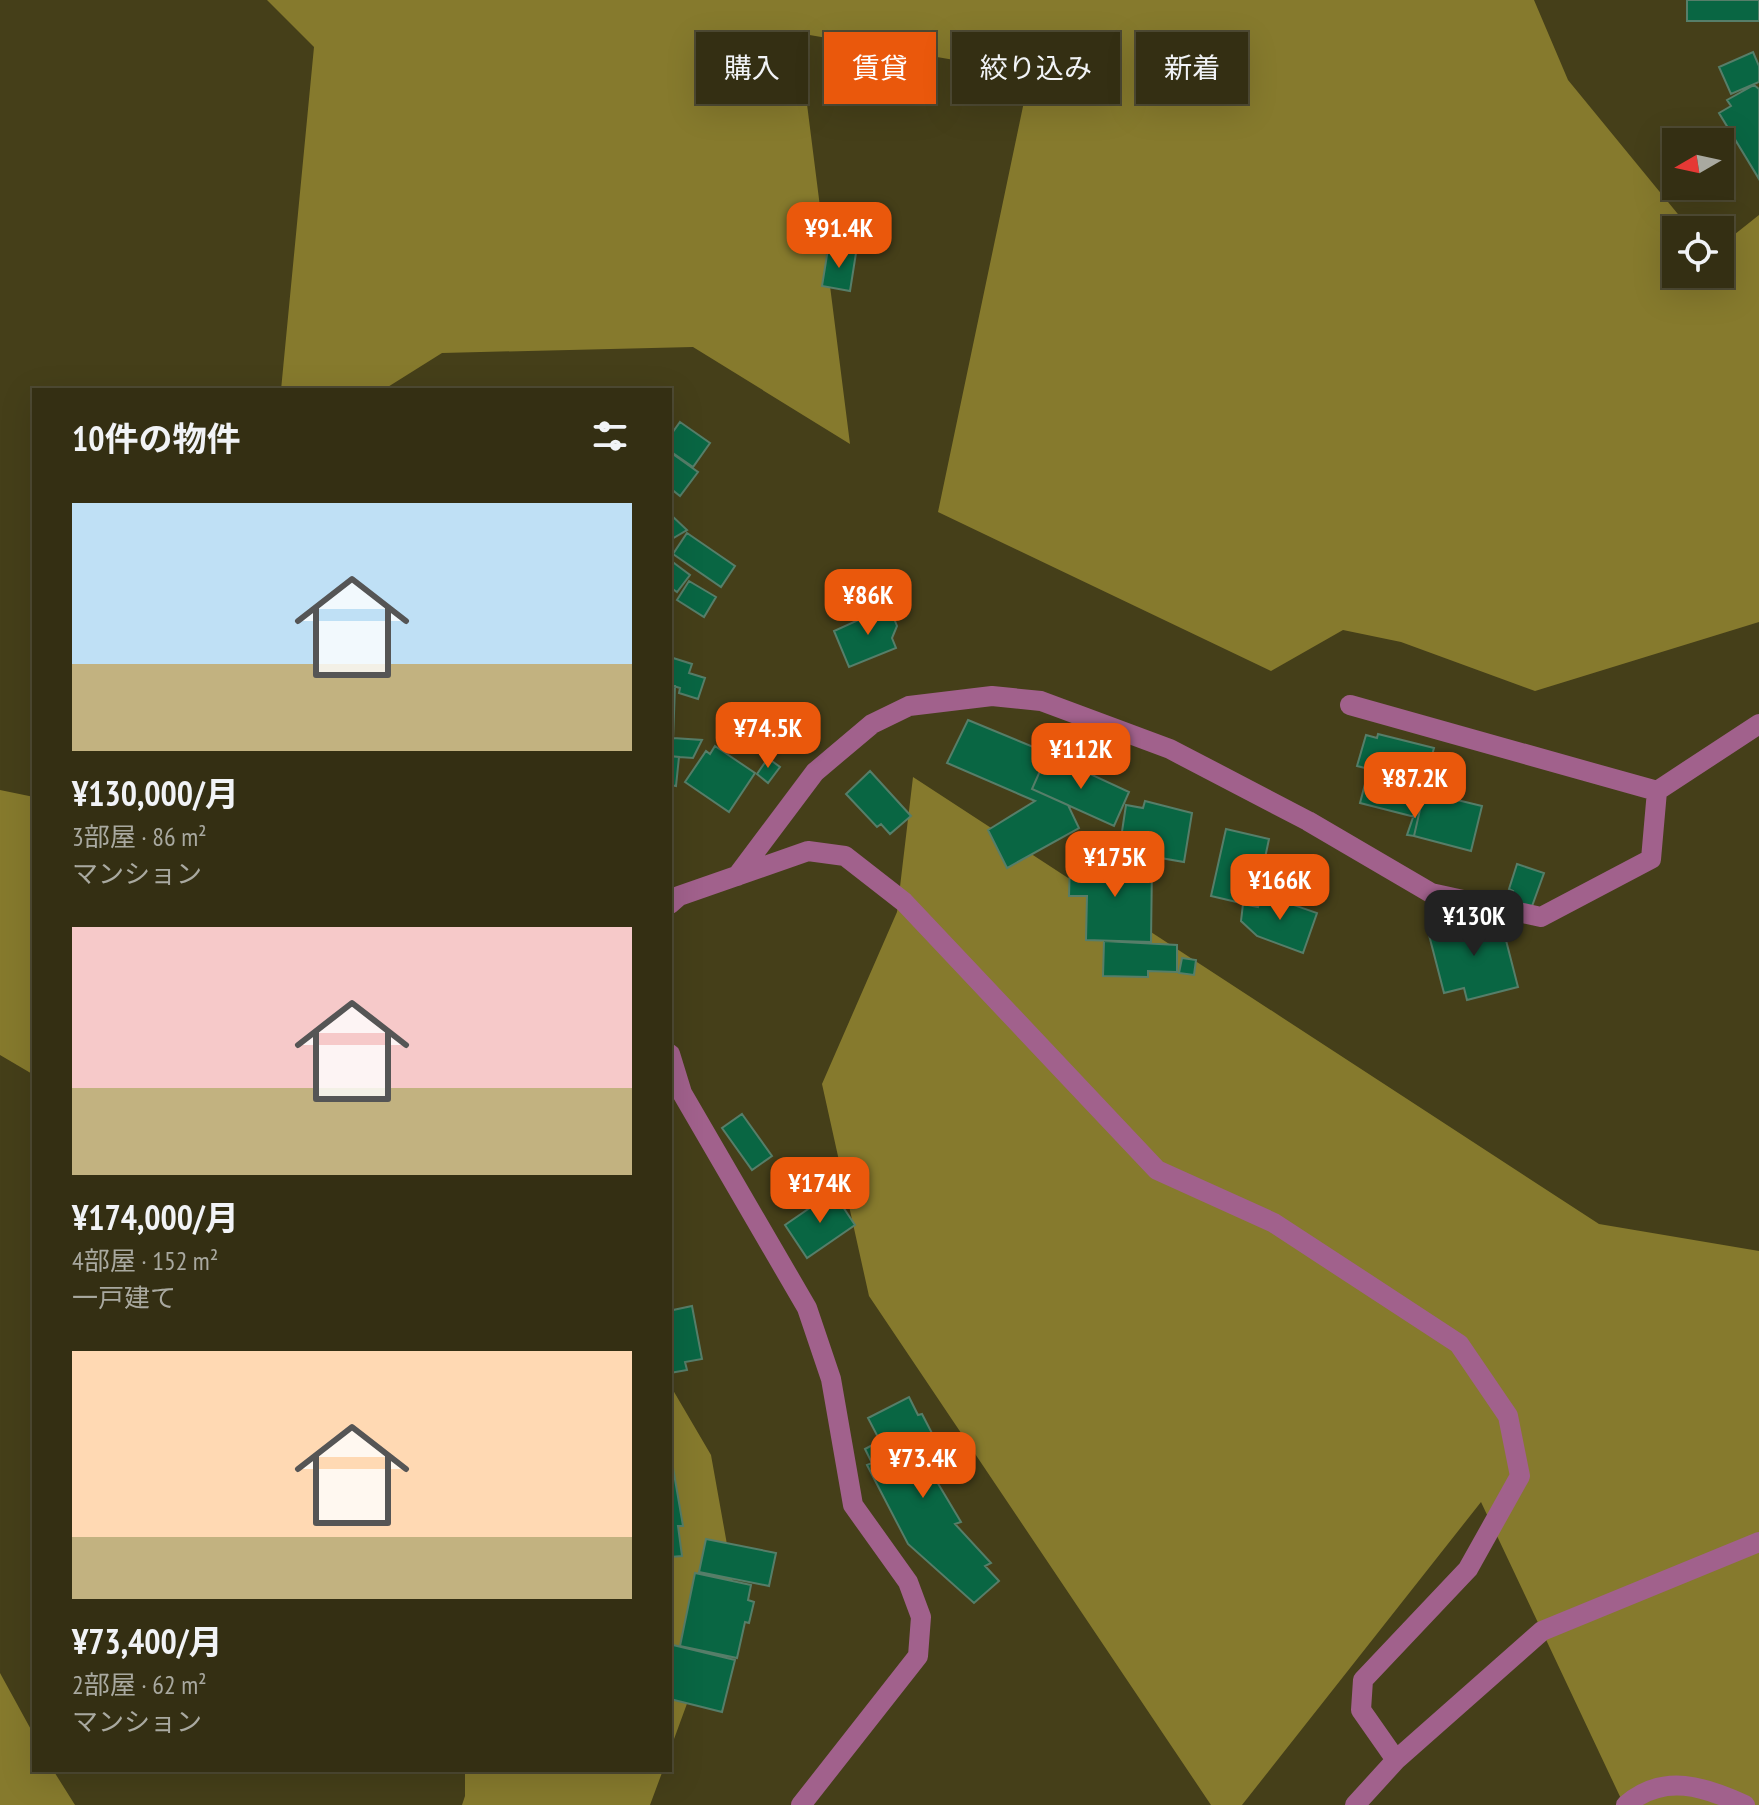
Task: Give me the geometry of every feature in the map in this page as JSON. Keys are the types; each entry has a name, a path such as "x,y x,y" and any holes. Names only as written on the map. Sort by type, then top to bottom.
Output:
{"street":[{"path":"737,876 815,772 872,724 909,706 992,696 1041,701 1170,749 1308,821 1431,893 1541,917 1651,859 1657,791"},
{"path":"1350,705 1657,791 1759,724"},
{"path":"672,902 679,896 808,851 845,856 904,902 1157,1170 1274,1223 1459,1344 1508,1416 1520,1476 1468,1569 1363,1680 1361,1710 1396,1760"},
{"path":"672,1060 682,1093 807,1308 831,1379 853,1505 908,1582 921,1617 918,1656 801,1805"},
{"path":"1355,1805 1396,1760 1542,1631 1759,1542"},
{"path":"1626,1805 1638,1794 1673,1786 1705,1787 1745,1805"}],"shaded area":[{"path":"267,0 1534,0 1568,80 1662,195 1662,200 1666,200 1680,216 1662,216 1662,288 1734,288 1734,235 1759,215 1759,622 1535,691 1401,642 1343,630 1271,671 938,512 1024,104 1120,104 1120,32 952,32 952,60 936,57 936,32 824,32 824,37 808,35 808,32 696,32 696,104 807,104 850,444 693,347 442,353 386,388 281,388 314,47"},
{"path":"913,777 1599,1224 1759,1251 1759,1805 1624,1805 1481,1502 1242,1805 1211,1805 869,1296 822,1084 897,912"},
{"path":"0,790 32,797 32,1074 0,1055"},
{"path":"672,1388 711,1455 733,1578 672,1745"},
{"path":"0,1673 32,1731 32,1772 54,1772 75,1805 0,1805"},
{"path":"465,1772 662,1772 650,1805 462,1805"}],"building":[{"path":"1687,0 1759,0 1759,21 1687,21"},
{"path":"1753,52 1759,66 1759,82 1731,94 1719,67"},
{"path":"1754,85 1759,89 1759,179 1734,138 1734,128 1728,128 1719,113 1731,106 1727,100"},
{"path":"828,249 856,253 850,291 822,286"},
{"path":"680,422 710,443 693,467 672,452 672,433"},
{"path":"672,453 698,472 680,496 672,490"},
{"path":"672,516 687,530 672,539"},
{"path":"687,533 735,566 721,587 673,554"},
{"path":"672,562 690,575 677,592 672,588"},
{"path":"689,581 716,597 704,617 677,600"},
{"path":"889,606 897,626 892,638 896,648 849,667 834,631"},
{"path":"672,658 692,664 689,673 705,678 698,699 679,693 680,688 672,686"},
{"path":"672,686 675,686 673,741"},
{"path":"968,720 1048,753 1032,789 1068,805 1079,828 1007,868 988,830 1035,801 947,763"},
{"path":"1378,734 1434,748 1415,817 1360,803 1369,769 1357,766 1366,735 1377,738"},
{"path":"672,739 702,740 693,758 672,756"},
{"path":"715,746 755,773 729,812 685,782 706,751 710,754"},
{"path":"1048,753 1059,758 1057,764 1084,776 1086,772 1129,792 1114,826 1032,789"},
{"path":"672,756 679,757 676,786 672,785"},
{"path":"768,758 780,767 768,783 757,774"},
{"path":"870,771 911,816 890,834 881,824 877,827 846,794"},
{"path":"1424,792 1482,806 1471,851 1414,836"},
{"path":"1419,800 1422,801 1414,836 1407,835"},
{"path":"1145,801 1192,813 1184,862 1143,855 1142,862 1118,858 1126,805 1143,808"},
{"path":"1226,829 1269,839 1265,858 1269,858 1258,907 1211,896"},
{"path":"1070,862 1152,863 1151,942 1086,940 1087,896 1069,896"},
{"path":"1517,864 1544,873 1531,909 1509,901 1513,891 1509,889"},
{"path":"1262,894 1317,913 1303,953 1257,936 1241,921 1243,904 1258,907"},
{"path":"1475,917 1476,923 1500,917 1518,987 1467,1000 1464,988 1444,993 1429,935 1455,928 1454,922"},
{"path":"1104,941 1177,945 1177,972 1148,971 1148,977 1103,976"},
{"path":"1182,958 1196,960 1194,975 1179,973"},
{"path":"742,1114 772,1156 752,1170 722,1128"},
{"path":"833,1192 855,1225 807,1258 785,1225"},
{"path":"672,1305 673,1310 692,1306 702,1359 685,1362 687,1370 672,1373"},
{"path":"909,1397 936,1441 918,1450 961,1522 955,1524 991,1563 985,1566 999,1581 974,1603 908,1544 867,1465 872,1463 865,1449 880,1441 868,1418"},
{"path":"672,1462 683,1526 678,1526 682,1556 672,1557"},
{"path":"706,1539 776,1553 769,1586 699,1572"},
{"path":"695,1573 751,1585 748,1600 754,1602 749,1623 745,1622 737,1658 680,1646"},
{"path":"673,1645 735,1660 722,1712 672,1700"}]}
